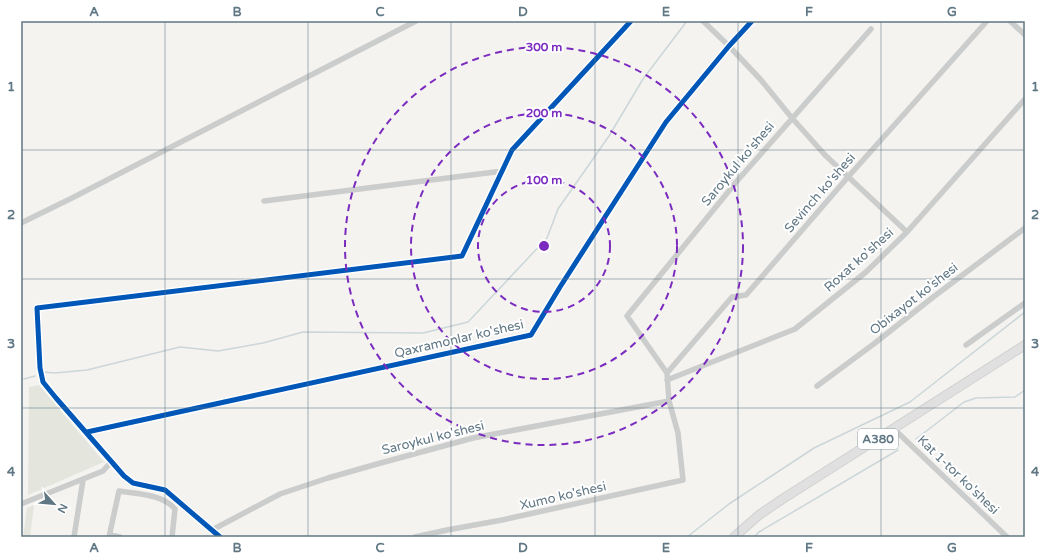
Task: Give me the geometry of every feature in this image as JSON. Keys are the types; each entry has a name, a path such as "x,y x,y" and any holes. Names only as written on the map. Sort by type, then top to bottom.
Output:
{"highway":[{"name":"A380","path":"734,537 781,500 1025,345"}],"street":[{"path":"21,223 416,21"},
{"path":"220,537 165,490 133,484 111,462 43,382 40,368 37,308 462,256 512,150 631,21"},
{"path":"703,21 761,80 825,155 907,232"},
{"name":"Qaxramonlar ko'shesi","path":"86,432 531,335 560,287 666,122 729,46 752,21"},
{"name":"Sevinch ko'shesi","path":"667,373 732,297 746,295 848,177 987,21"},
{"path":"1010,21 1025,35"},
{"name":"Saroykul ko'shesi","path":"667,373 627,316 737,181 871,30"},
{"name":"Roxat ko'shesi","path":"667,380 795,328 866,272 907,232 1025,99"},
{"path":"264,201 503,171"},
{"name":"Obixayot ko'shesi","path":"817,386 1025,228"},
{"path":"966,345 1025,303"},
{"path":"667,373 669,401"},
{"name":"Saroykul ko'shesi","path":"212,530 280,494 377,464 473,438 669,401"},
{"name":"Xumo ko'shesi","path":"415,537 502,520 683,480 678,433 669,401"},
{"name":"Kat 1-tor ko'shesi","path":"894,429 1005,536"},
{"path":"21,504 103,472 111,462"},
{"path":"74,537 83,480"},
{"path":"120,537 109,536 118,491 160,498 170,503 175,509 172,537"},
{"path":"440,537 447,530"}],"shaded area":[{"path":"39,385 104,462 28,495 29,387"},
{"path":"34,505 30,537 23,537 27,508"}],"waterway":[{"path":"44,372 55,373 87,370 180,347 218,351 263,343 303,332 423,333 468,322 547,238 558,209 609,136 643,79 687,21"},
{"path":"687,537 729,504 814,448 910,402 1025,312"},
{"path":"24,379 35,376"},
{"path":"916,439 964,402 976,398 1015,397 1025,390"},
{"path":"754,537 759,532 898,450"}],"cycle path":[{"path":"220,537 165,490 133,483 124,476 43,382 40,368 37,308 462,256 512,150 631,21"},
{"path":"87,432 531,335 560,287 666,122 729,46 752,21"}]}
